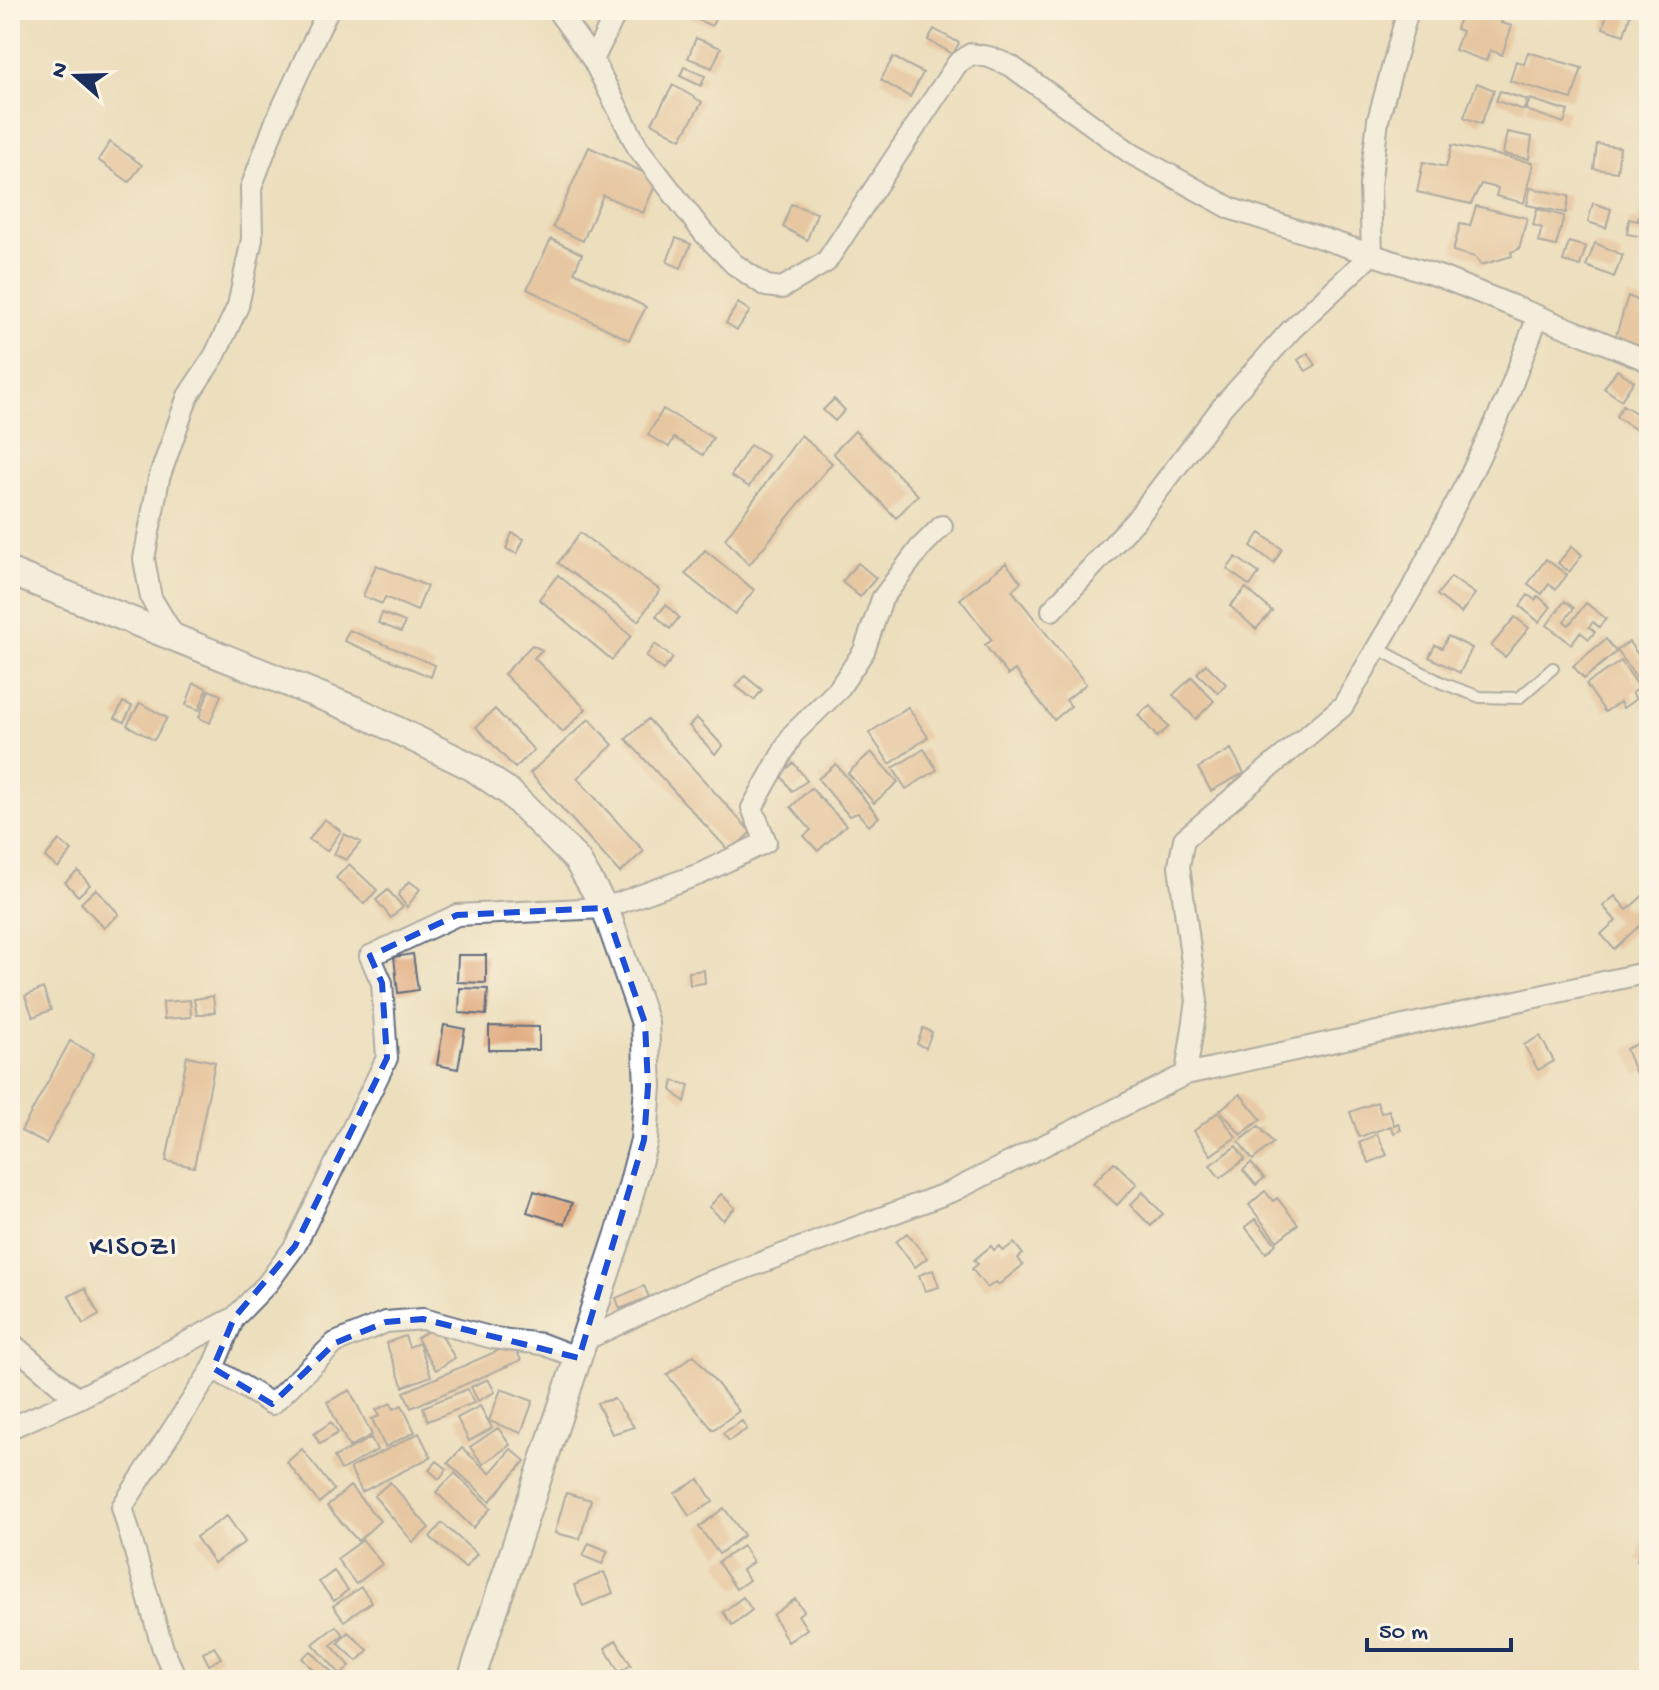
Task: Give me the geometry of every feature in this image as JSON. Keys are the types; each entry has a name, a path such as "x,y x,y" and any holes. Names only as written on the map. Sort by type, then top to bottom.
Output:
{"street":[{"path":"174,636 151,598 144,559 159,478 188,396 215,355 238,306 252,239 251,188 276,121 328,10"},
{"path":"557,10 593,60 638,148 724,254 766,286 782,288 826,262 957,64 971,54 1011,66 1132,154 1232,209 1372,254 1649,361"},
{"path":"593,60 617,10"},
{"path":"1052,610 1135,521 1223,406 1292,329 1372,254 1370,186 1378,120 1408,10"},
{"path":"1186,1074 1197,1001 1179,866 1184,839 1343,706 1411,590 1471,474 1506,400 1538,316"},
{"path":"10,1428 77,1399 234,1318 268,1283 295,1246 387,1058 382,983 370,956 457,915 605,908 700,874 766,842 752,808 766,782 793,734 838,690 864,651 882,599 920,548 942,526"},
{"path":"10,572 358,711 472,767 509,792 577,860 605,908 645,1023 648,1086 644,1140 582,1349 471,1680"},
{"path":"213,1368 272,1404 335,1343 386,1322 423,1319 493,1338 582,1349 698,1286 953,1191 1186,1074 1649,972"},
{"path":"177,1680 163,1649 122,1507 213,1368 234,1318"},
{"path":"10,1342 77,1399"}],"lane":[{"path":"1375,647 1410,667 1480,697 1519,698 1553,668"}],"highlighted area":[{"path":"605,908 645,1023 648,1086 644,1140 579,1358 423,1319 386,1322 335,1343 272,1404 213,1368 234,1318 295,1246 387,1058 382,983 370,956 457,915"}],"building":[{"path":"675,10 719,10 712,26"},
{"path":"1470,10 1504,14 1501,23 1512,26 1502,55 1490,50 1486,61 1455,50 1462,31 1456,29 1462,12 1468,14"},
{"path":"1608,10 1630,15 1624,35 1603,28"},
{"path":"934,29 959,43 953,54 928,40"},
{"path":"696,38 721,48 712,68 688,58"},
{"path":"1528,52 1582,68 1572,99 1510,81 1516,61 1524,64"},
{"path":"893,57 923,73 910,97 881,80"},
{"path":"684,67 705,76 701,86 680,76"},
{"path":"1477,83 1494,90 1481,124 1464,117"},
{"path":"673,85 702,102 681,139 652,123"},
{"path":"1500,91 1527,100 1524,110 1496,101"},
{"path":"1530,99 1568,111 1564,123 1526,110"},
{"path":"1507,132 1532,137 1529,159 1503,154"},
{"path":"110,142 142,165 129,182 98,160"},
{"path":"1597,144 1620,147 1617,172 1594,169"},
{"path":"1452,145 1533,163 1524,203 1496,196 1498,188 1481,184 1471,204 1417,192 1423,162 1446,167"},
{"path":"589,147 658,179 643,213 603,195 583,241 553,227"},
{"path":"1530,188 1569,196 1566,213 1527,205"},
{"path":"1642,199 1649,200 1649,238 1627,234 1629,219 1638,221"},
{"path":"1593,203 1611,209 1606,228 1588,222"},
{"path":"791,204 817,213 807,240 783,227"},
{"path":"1476,206 1527,218 1519,249 1511,252 1512,256 1481,265 1475,257 1453,251 1460,224 1470,226"},
{"path":"1537,209 1564,216 1556,246 1538,242 1542,228 1533,225"},
{"path":"676,238 691,244 681,268 667,262"},
{"path":"551,239 582,254 574,272 646,307 629,340 527,289"},
{"path":"1569,242 1586,247 1580,266 1563,261"},
{"path":"1595,243 1623,255 1614,277 1586,266"},
{"path":"1628,296 1644,303 1649,298 1649,357 1614,342"},
{"path":"738,303 750,311 737,330 726,323"},
{"path":"1308,353 1316,365 1306,371 1298,360"},
{"path":"1617,370 1634,381 1621,400 1604,388"},
{"path":"834,399 845,410 835,421 823,410"},
{"path":"1623,405 1649,421 1643,434 1616,417"},
{"path":"663,409 713,438 703,455 674,438 669,447 648,435"},
{"path":"855,431 918,495 896,518 833,453"},
{"path":"801,435 832,463 749,565 725,539"},
{"path":"750,445 768,456 749,487 731,476"},
{"path":"512,533 524,539 517,554 506,549"},
{"path":"580,533 660,590 638,621 558,563"},
{"path":"1260,533 1282,549 1274,563 1251,546"},
{"path":"1572,546 1582,555 1569,572 1558,563"},
{"path":"705,550 754,590 735,614 685,574"},
{"path":"1236,557 1259,573 1250,586 1227,569"},
{"path":"1546,559 1567,575 1556,589 1549,584 1542,594 1528,584"},
{"path":"858,563 876,578 860,597 842,582"},
{"path":"1006,563 1021,582 1012,590 1086,684 1066,700 1071,706 1054,720 1015,670 1008,675 985,645 992,640 960,599"},
{"path":"376,565 427,586 417,611 385,597 382,604 363,596"},
{"path":"558,575 631,636 612,660 539,599"},
{"path":"1451,577 1475,594 1461,613 1437,595"},
{"path":"1246,588 1272,611 1256,629 1230,606"},
{"path":"1528,595 1535,600 1538,596 1551,607 1539,622 1520,606"},
{"path":"1565,601 1574,608 1564,621 1569,625 1586,603 1606,619 1599,627 1593,622 1589,627 1595,632 1589,639 1580,632 1571,644 1547,625"},
{"path":"666,605 679,617 670,629 656,616"},
{"path":"382,613 405,622 401,632 378,623"},
{"path":"1515,617 1529,628 1505,657 1491,646"},
{"path":"349,630 435,665 431,677 344,641"},
{"path":"1448,636 1472,648 1460,673 1429,657 1435,645 1442,648"},
{"path":"1606,639 1616,652 1584,679 1573,666"},
{"path":"1629,642 1649,670 1649,681 1642,686 1617,650"},
{"path":"655,644 673,658 663,670 646,656"},
{"path":"532,645 542,650 534,658 586,709 563,732 504,674"},
{"path":"1621,661 1640,688 1632,693 1636,699 1623,708 1620,702 1605,712 1586,684"},
{"path":"1206,664 1226,684 1218,693 1197,673"},
{"path":"745,676 762,690 754,700 736,686"},
{"path":"1192,677 1214,701 1196,719 1173,695"},
{"path":"194,683 207,688 199,710 186,705"},
{"path":"209,690 221,695 210,723 199,718"},
{"path":"123,702 132,706 124,722 115,718"},
{"path":"140,703 167,718 154,740 127,725"},
{"path":"1150,705 1169,727 1157,737 1138,715"},
{"path":"908,707 928,737 890,764 869,733"},
{"path":"495,709 534,750 515,768 476,727"},
{"path":"697,718 723,746 715,754 689,726"},
{"path":"589,719 613,745 577,778 644,851 620,873 530,773"},
{"path":"648,719 751,832 730,852 626,739"},
{"path":"924,749 937,770 906,789 893,768"},
{"path":"1231,749 1244,773 1211,791 1198,768"},
{"path":"871,752 898,782 874,803 848,773"},
{"path":"794,763 807,781 792,791 780,774"},
{"path":"836,764 879,817 869,826 858,813 849,816 818,779"},
{"path":"811,788 846,825 818,851 804,836 811,830 791,807"},
{"path":"324,819 341,831 327,851 309,840"},
{"path":"344,834 361,842 346,860 334,854"},
{"path":"59,840 72,851 58,868 45,857"},
{"path":"349,864 377,890 364,904 336,878"},
{"path":"78,871 90,885 78,896 65,882"},
{"path":"409,881 420,889 407,907 398,895"},
{"path":"96,889 119,914 104,928 81,903"},
{"path":"388,890 403,907 391,918 376,900"},
{"path":"1649,890 1649,917 1614,949 1601,934 1616,921 1603,906 1615,896 1627,910"},
{"path":"413,954 418,990 398,993 394,957"},
{"path":"458,955 486,955 486,983 457,982"},
{"path":"704,970 705,983 690,985 689,972"},
{"path":"43,988 51,1010 33,1017 25,996"},
{"path":"460,988 488,989 486,1015 459,1013"},
{"path":"213,996 215,1012 197,1015 194,999"},
{"path":"190,1000 191,1017 164,1019 163,1002"},
{"path":"444,1025 465,1029 458,1069 437,1065"},
{"path":"489,1026 539,1027 539,1050 489,1050"},
{"path":"923,1028 932,1032 926,1048 917,1044"},
{"path":"1540,1036 1554,1061 1538,1070 1524,1045"},
{"path":"1649,1039 1649,1069 1636,1074 1626,1049"},
{"path":"70,1041 94,1054 46,1144 21,1131"},
{"path":"187,1056 215,1062 194,1167 166,1161"},
{"path":"673,1081 689,1085 685,1102 671,1090"},
{"path":"1240,1094 1261,1119 1241,1135 1220,1110"},
{"path":"1377,1102 1381,1113 1389,1110 1394,1125 1398,1123 1401,1130 1394,1133 1391,1126 1359,1137 1350,1112"},
{"path":"1218,1112 1236,1137 1211,1155 1194,1131"},
{"path":"1259,1126 1273,1143 1253,1160 1239,1142"},
{"path":"1377,1134 1387,1155 1369,1163 1359,1143"},
{"path":"1236,1146 1245,1159 1220,1178 1210,1165"},
{"path":"1114,1162 1137,1184 1117,1205 1093,1183"},
{"path":"1251,1163 1264,1178 1256,1185 1243,1170"},
{"path":"534,1191 572,1203 565,1224 527,1212"},
{"path":"1265,1191 1273,1201 1277,1198 1298,1224 1277,1241 1249,1205"},
{"path":"1143,1192 1163,1214 1151,1226 1130,1205"},
{"path":"721,1194 735,1208 723,1220 709,1207"},
{"path":"1255,1219 1276,1244 1266,1253 1245,1227"},
{"path":"907,1233 927,1258 915,1267 896,1242"},
{"path":"1014,1243 1023,1254 1018,1258 1023,1265 998,1285 996,1282 987,1288 972,1269 978,1264 974,1260 991,1246 994,1250 999,1246 1003,1251"},
{"path":"933,1270 939,1287 925,1291 919,1275"},
{"path":"644,1286 649,1297 620,1309 616,1298"},
{"path":"85,1288 99,1315 83,1324 69,1296"},
{"path":"436,1326 455,1358 436,1370 417,1338"},
{"path":"405,1336 409,1347 419,1343 431,1376 403,1387 386,1343"},
{"path":"513,1344 521,1360 411,1408 404,1392"},
{"path":"694,1355 739,1411 713,1430 667,1375"},
{"path":"488,1379 495,1392 478,1401 471,1387"},
{"path":"468,1389 474,1403 428,1421 423,1407"},
{"path":"501,1389 533,1401 521,1433 489,1421"},
{"path":"350,1390 372,1435 349,1447 327,1402"},
{"path":"614,1399 634,1427 612,1434 597,1403"},
{"path":"391,1403 394,1409 402,1405 415,1432 385,1447 372,1419 379,1416 376,1410"},
{"path":"480,1406 492,1428 469,1441 457,1418"},
{"path":"742,1421 747,1429 729,1441 723,1433"},
{"path":"331,1422 338,1433 320,1444 314,1434"},
{"path":"498,1428 510,1445 483,1464 470,1447"},
{"path":"419,1433 431,1457 362,1492 350,1468"},
{"path":"371,1438 377,1450 341,1470 334,1457"},
{"path":"462,1448 490,1473 511,1449 525,1461 490,1501 448,1463"},
{"path":"302,1449 334,1490 319,1503 287,1462"},
{"path":"437,1461 447,1469 439,1479 429,1470"},
{"path":"455,1473 491,1508 473,1528 436,1492"},
{"path":"699,1479 713,1502 689,1516 675,1493"},
{"path":"390,1482 429,1528 413,1542 374,1496"},
{"path":"350,1486 380,1521 358,1541 327,1506"},
{"path":"566,1493 591,1500 580,1539 555,1533"},
{"path":"724,1508 744,1535 719,1554 699,1527"},
{"path":"227,1516 245,1542 214,1563 196,1537"},
{"path":"442,1523 477,1554 465,1568 430,1537"},
{"path":"1644,1537 1649,1538 1649,1564 1637,1560"},
{"path":"363,1540 382,1564 356,1584 337,1559"},
{"path":"589,1543 608,1551 602,1564 583,1556"},
{"path":"743,1546 753,1562 742,1570 749,1580 736,1589 718,1562"},
{"path":"334,1571 348,1590 334,1601 319,1582"},
{"path":"604,1572 613,1593 583,1606 574,1585"},
{"path":"361,1587 372,1602 344,1621 333,1606"},
{"path":"743,1597 752,1610 732,1625 723,1612"},
{"path":"795,1599 804,1611 798,1615 807,1629 788,1642 773,1615"},
{"path":"336,1626 343,1635 331,1645 350,1666 341,1675 313,1644"},
{"path":"348,1632 368,1650 357,1661 338,1643"},
{"path":"616,1640 631,1665 619,1672 605,1648"},
{"path":"214,1647 221,1658 209,1665 203,1653"},
{"path":"311,1651 339,1680 323,1680 302,1658"}],"district":[{"name":"KISOZI","path":"134,1244"}]}
